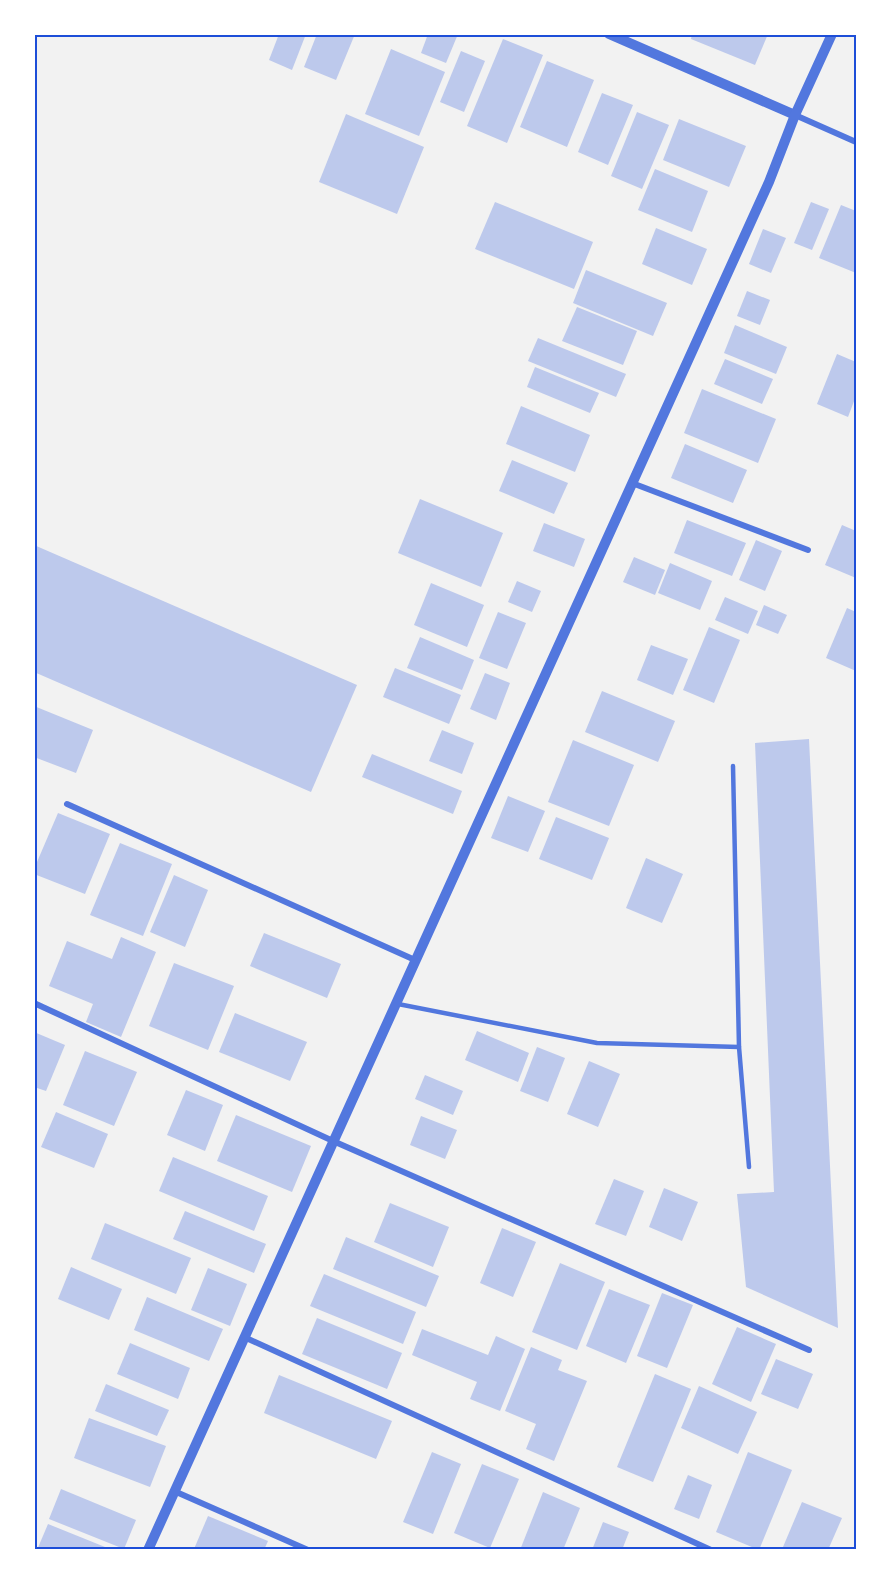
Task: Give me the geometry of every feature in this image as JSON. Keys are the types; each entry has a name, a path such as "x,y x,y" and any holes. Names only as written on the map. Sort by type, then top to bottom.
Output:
{"street":[{"path":"609,34 856,142"},
{"path":"148,1550 769,182 795,115 832,34"},
{"path":"631,483 808,550"},
{"path":"67,804 415,960"},
{"path":"34,1003 333,1141 809,1350"},
{"path":"244,1337 711,1550"},
{"path":"174,1491 308,1550"}],"lane":[{"path":"733,766 739,1047 749,1167"},
{"path":"395,1003 597,1043 739,1047"}],"building":[{"path":"279,34 306,34 292,70 269,60"},
{"path":"317,34 355,34 336,80 304,67"},
{"path":"428,34 458,34 446,63 421,53"},
{"path":"692,34 768,34 755,65 691,39"},
{"path":"503,39 543,55 507,143 467,126"},
{"path":"391,49 445,72 419,136 365,114"},
{"path":"461,51 485,61 464,112 440,102"},
{"path":"547,61 594,80 567,147 520,127"},
{"path":"602,93 633,105 608,165 578,152"},
{"path":"637,112 669,125 642,189 611,176"},
{"path":"346,114 424,147 397,214 319,182"},
{"path":"679,119 746,146 729,187 663,160"},
{"path":"655,169 708,191 692,232 638,210"},
{"path":"495,202 593,242 574,289 475,249"},
{"path":"811,202 829,209 812,250 794,243"},
{"path":"841,205 856,211 856,273 819,258"},
{"path":"656,228 707,249 692,285 642,264"},
{"path":"763,229 786,238 771,273 749,264"},
{"path":"586,270 667,303 653,336 573,303"},
{"path":"747,291 770,300 760,325 737,316"},
{"path":"577,307 637,331 623,365 562,341"},
{"path":"735,325 787,347 776,374 724,353"},
{"path":"538,338 626,374 616,397 528,361"},
{"path":"837,354 856,362 856,396 848,417 817,404"},
{"path":"725,359 773,379 762,404 714,384"},
{"path":"535,367 599,393 590,413 527,387"},
{"path":"702,389 776,419 758,463 684,433"},
{"path":"521,406 590,435 575,472 506,444"},
{"path":"685,444 747,470 733,503 671,478"},
{"path":"512,460 568,483 554,514 499,491"},
{"path":"420,499 503,533 481,587 398,553"},
{"path":"687,520 746,543 732,576 674,553"},
{"path":"544,523 585,539 574,567 533,551"},
{"path":"842,525 856,531 856,578 825,565"},
{"path":"756,540 782,551 765,591 739,580"},
{"path":"34,545 357,685 311,792 34,672"},
{"path":"634,557 665,570 655,595 623,582"},
{"path":"670,563 712,581 700,610 658,593"},
{"path":"517,581 541,591 532,612 508,602"},
{"path":"431,583 484,605 467,647 414,625"},
{"path":"725,597 758,611 748,634 715,620"},
{"path":"764,605 787,615 778,634 756,625"},
{"path":"847,608 856,612 856,671 826,658"},
{"path":"498,612 526,623 507,669 479,658"},
{"path":"709,627 740,640 714,703 683,690"},
{"path":"420,637 474,660 462,690 407,668"},
{"path":"651,645 688,659 673,695 637,680"},
{"path":"395,668 461,695 449,724 383,697"},
{"path":"485,673 510,683 496,720 470,709"},
{"path":"602,691 675,721 658,762 585,732"},
{"path":"34,706 93,730 76,773 34,757"},
{"path":"442,730 474,743 462,774 429,761"},
{"path":"809,739 838,1328 746,1287 737,1194 774,1192 755,743"},
{"path":"573,740 634,765 609,826 548,802"},
{"path":"372,754 462,791 453,814 362,777"},
{"path":"508,796 545,811 528,852 491,838"},
{"path":"58,813 110,834 85,894 34,874 34,869"},
{"path":"556,817 609,838 592,880 539,859"},
{"path":"120,843 172,864 143,936 90,915"},
{"path":"646,858 683,874 662,923 626,908"},
{"path":"174,875 208,890 185,947 150,932"},
{"path":"264,933 341,964 327,998 250,966"},
{"path":"121,937 156,952 121,1037 86,1022 93,1004 49,986 67,941 112,959"},
{"path":"174,963 234,986 208,1050 149,1026"},
{"path":"235,1013 307,1042 290,1081 219,1052"},
{"path":"477,1031 529,1053 518,1082 465,1060"},
{"path":"34,1032 65,1045 46,1091 34,1087"},
{"path":"537,1047 565,1058 548,1102 520,1091"},
{"path":"85,1051 137,1072 114,1126 63,1105"},
{"path":"589,1061 620,1074 598,1127 567,1114"},
{"path":"425,1075 463,1091 453,1115 415,1099"},
{"path":"186,1090 223,1105 205,1151 167,1135"},
{"path":"56,1112 108,1134 94,1168 41,1147"},
{"path":"236,1115 311,1146 292,1192 217,1161"},
{"path":"421,1116 457,1130 445,1159 410,1145"},
{"path":"173,1157 268,1196 254,1231 159,1191"},
{"path":"614,1179 644,1191 626,1236 595,1224"},
{"path":"664,1188 698,1202 682,1241 649,1227"},
{"path":"390,1203 449,1227 433,1267 374,1242"},
{"path":"185,1211 266,1244 254,1273 173,1239"},
{"path":"105,1223 191,1258 176,1294 91,1259"},
{"path":"502,1228 536,1242 513,1297 480,1283"},
{"path":"346,1237 439,1276 426,1307 333,1269"},
{"path":"560,1263 605,1282 577,1350 532,1332"},
{"path":"71,1267 122,1289 109,1320 58,1299"},
{"path":"208,1268 247,1284 230,1326 191,1310"},
{"path":"324,1274 416,1312 403,1344 310,1306"},
{"path":"609,1289 650,1305 626,1363 586,1346"},
{"path":"662,1293 693,1305 667,1368 637,1356"},
{"path":"147,1297 223,1329 209,1361 134,1330"},
{"path":"317,1318 402,1353 387,1389 302,1354"},
{"path":"737,1327 776,1344 751,1402 712,1384"},
{"path":"422,1329 488,1355 496,1336 525,1349 500,1411 470,1399 477,1382 412,1355"},
{"path":"130,1343 190,1368 178,1399 117,1374"},
{"path":"531,1347 562,1360 558,1370 587,1381 554,1461 526,1449 536,1424 505,1411"},
{"path":"776,1359 813,1374 798,1409 761,1394"},
{"path":"655,1374 691,1389 653,1482 617,1467"},
{"path":"279,1375 392,1421 376,1459 264,1413"},
{"path":"106,1384 169,1410 157,1436 95,1411"},
{"path":"699,1386 757,1412 738,1454 681,1428"},
{"path":"89,1418 166,1446 150,1487 74,1458"},
{"path":"432,1452 461,1464 433,1534 403,1522"},
{"path":"748,1452 792,1470 759,1550 716,1532"},
{"path":"482,1464 519,1479 490,1548 454,1533"},
{"path":"688,1475 712,1485 699,1519 674,1509"},
{"path":"61,1489 136,1520 124,1549 49,1519"},
{"path":"543,1492 580,1508 563,1550 520,1550"},
{"path":"802,1502 842,1518 828,1550 791,1550 783,1547"},
{"path":"208,1516 268,1541 264,1550 194,1549"},
{"path":"603,1522 629,1532 622,1550 592,1550"},
{"path":"48,1524 110,1549 110,1550 37,1550"}]}
